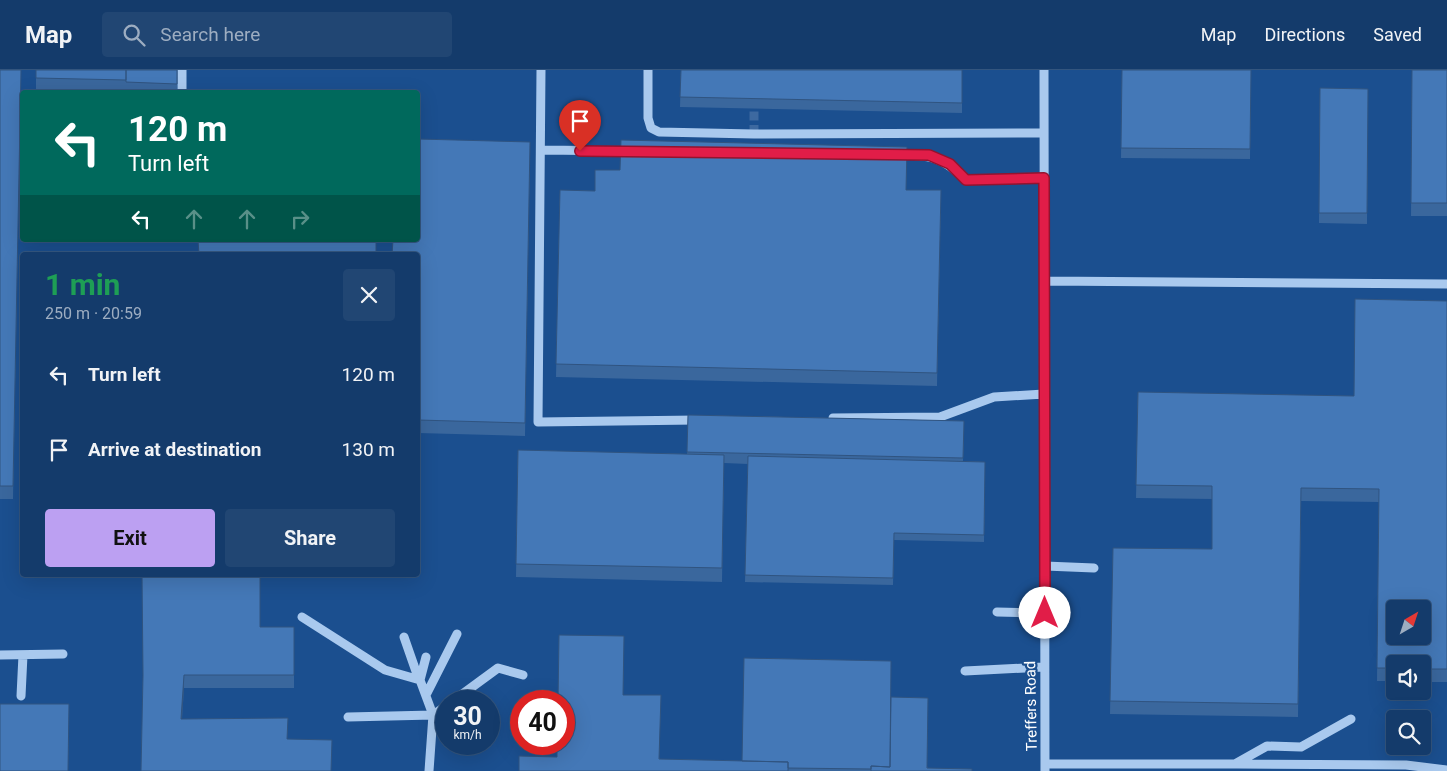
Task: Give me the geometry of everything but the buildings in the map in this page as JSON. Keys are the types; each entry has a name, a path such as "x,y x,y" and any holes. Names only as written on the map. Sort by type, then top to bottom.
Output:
{"street":[{"path":"182,70 182,90"},
{"path":"541,70 538,422 705,420"},
{"path":"648,70 648,118 651,128 659,132 754,134 1044,133"},
{"name":"Treffers Road","path":"1044,70 1046,281 1044,394 1045,613 1043,667 1045,767"},
{"path":"541,150 640,152"},
{"path":"889,155 929,155 950,164 966,180 1044,178"},
{"path":"1046,281 1447,284"},
{"path":"822,418 940,416 994,397 1044,394"},
{"path":"1045,566 1094,568"},
{"path":"997,612 1045,613"},
{"path":"302,617 385,670 420,680"},
{"path":"426,695 457,634"},
{"path":"404,637 433,716 429,771"},
{"path":"0,655 63,654"},
{"path":"21,696 23,655"},
{"path":"420,680 426,657"},
{"path":"965,671 1043,667"},
{"path":"468,690 498,668 523,675"},
{"path":"348,717 433,716"},
{"path":"1234,764 1267,746 1301,747 1352,719"},
{"path":"1045,767 1234,764 1309,768 1406,765 1447,770"}],"tunnel":[{"path":"754,98 754,134"}],"route":[{"path":"580,151 929,155 950,164 966,180 1044,178 1046,281 1044,394 1045,613"}]}
